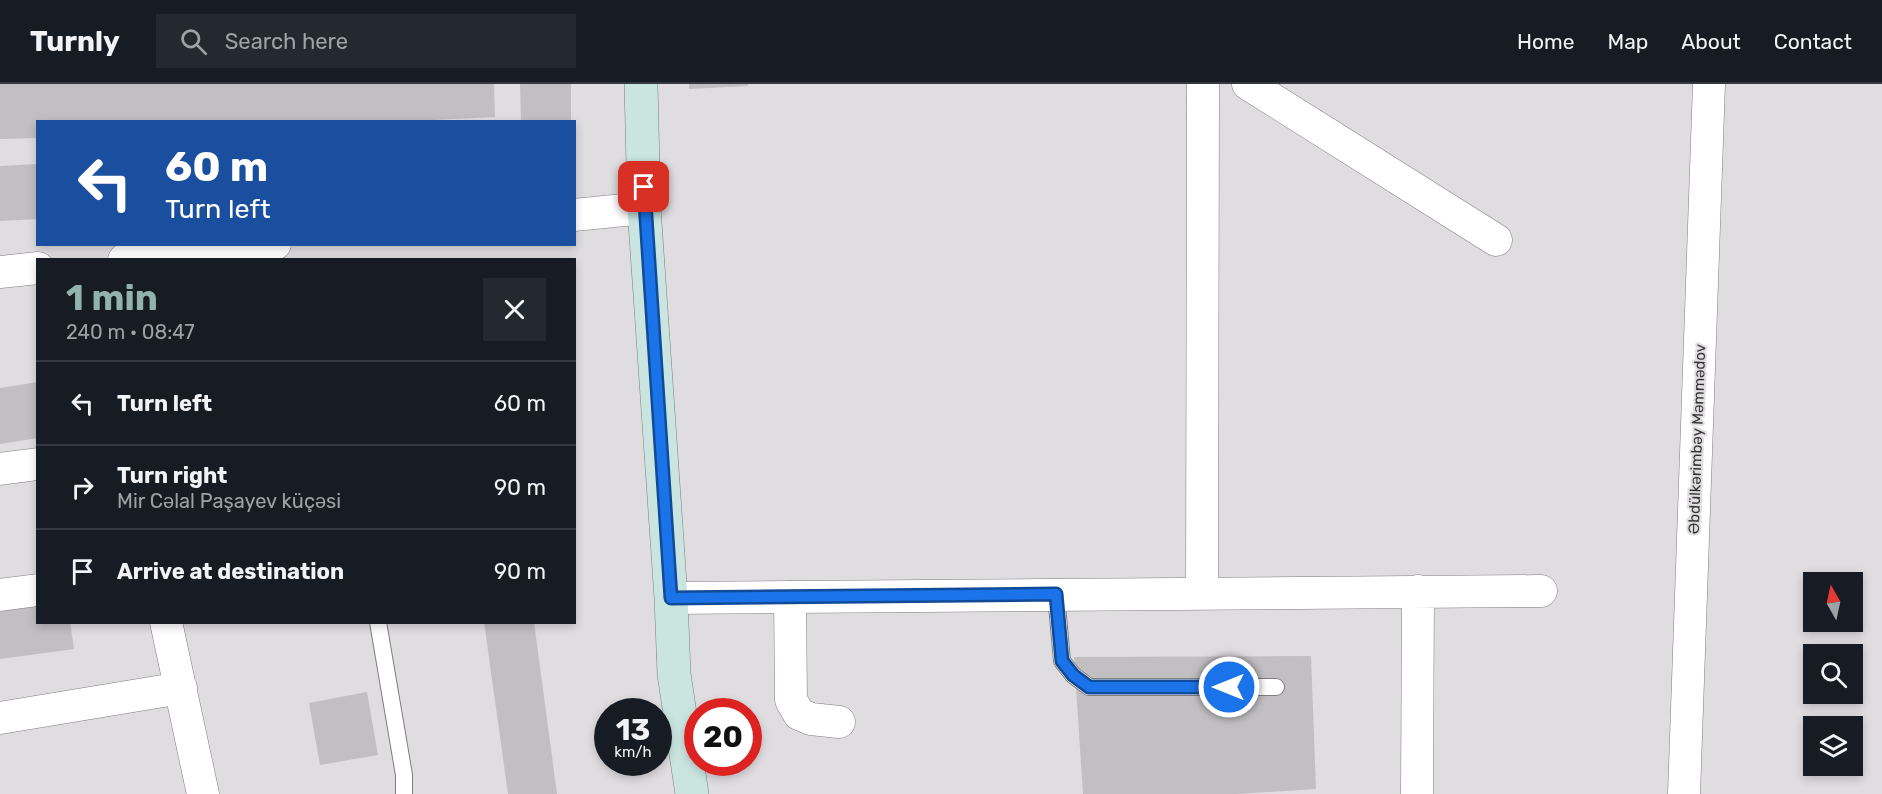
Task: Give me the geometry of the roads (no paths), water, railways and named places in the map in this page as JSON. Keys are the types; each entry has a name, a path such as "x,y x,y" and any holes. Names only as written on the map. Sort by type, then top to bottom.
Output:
{"street":[{"path":"641,84 644,208 671,598 674,674 692,794"},
{"path":"1202,593 1203,84"},
{"path":"1248,84 1496,240"},
{"name":"Əbdülkərimbəy Məmmədov","path":"1684,794 1709,84"},
{"path":"576,215 644,208"},
{"path":"143,258 256,246"},
{"path":"0,272 36,268"},
{"path":"0,469 36,465"},
{"path":"0,595 36,590"},
{"path":"1417,794 1418,591"},
{"path":"671,598 1541,591"},
{"path":"790,597 791,700 799,714 811,719 839,722"},
{"path":"166,624 203,794"},
{"path":"0,718 181,688"}],"lane":[{"path":"1056,594 1062,661 1073,675 1089,687 1276,687"},
{"path":"378,624 404,775 404,794"}]}
